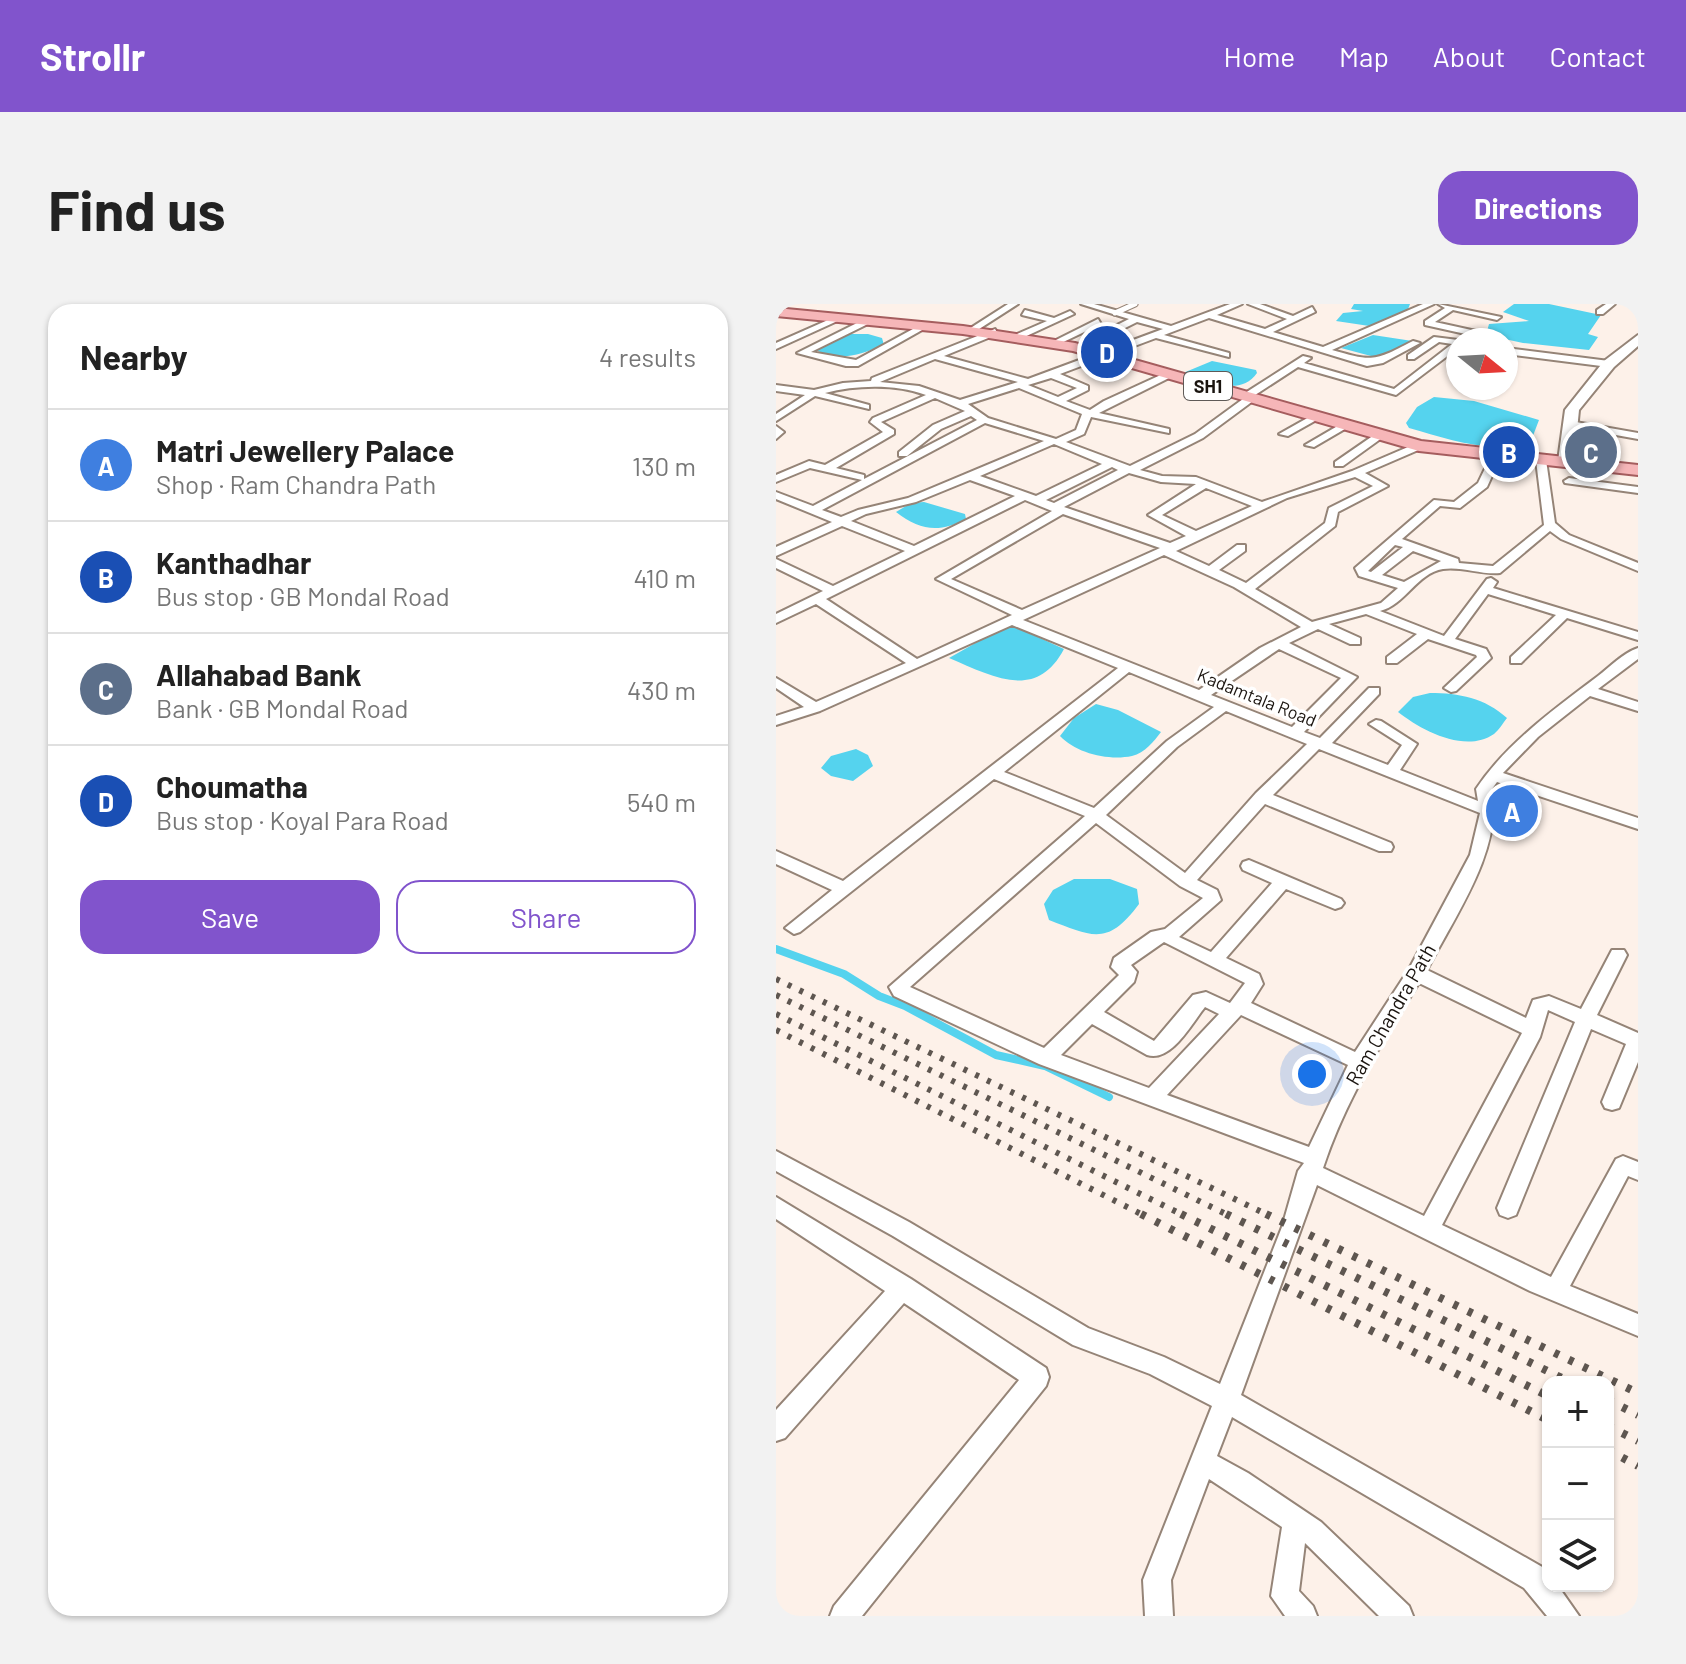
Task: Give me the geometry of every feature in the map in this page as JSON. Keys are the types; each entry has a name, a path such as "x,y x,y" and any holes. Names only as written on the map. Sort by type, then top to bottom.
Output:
{"main road":[{"name":"SH1","path":"776,312 1020,336 1102,355 1419,446 1638,470"}],"street":[{"path":"973,329 1014,304"},
{"path":"1074,304 1171,329"},
{"path":"960,403 1023,384 1211,311 1238,304"},
{"path":"1056,509 1199,436 1248,398 1320,351 1430,304"},
{"path":"1437,304 1497,317"},
{"path":"1600,312 1611,304"},
{"path":"1251,308 1262,307 1295,319"},
{"path":"1450,328 1428,323 1451,308"},
{"path":"1266,332 1312,310"},
{"path":"1211,311 1320,351 1372,363 1416,343"},
{"path":"1025,313 1053,320"},
{"path":"1020,336 1070,314"},
{"path":"1229,320 1240,316"},
{"path":"776,348 840,318"},
{"path":"1106,334 1136,319"},
{"path":"802,353 869,320"},
{"path":"1054,343 1098,322"},
{"path":"776,348 858,363 927,325"},
{"path":"876,384 875,380 995,332"},
{"path":"1155,335 1226,355"},
{"path":"1399,364 1437,339 1446,341"},
{"path":"1566,461 1570,424 1576,405 1609,364 1637,340"},
{"path":"1297,364 1396,392 1446,352"},
{"path":"1518,353 1609,364"},
{"path":"934,356 1023,384 1089,414 1165,431"},
{"path":"1051,374 1085,388 1058,401"},
{"path":"776,552 862,512 912,500 1080,432 1089,414 1168,375"},
{"path":"776,418 814,393 843,386 876,384 935,394 960,403 984,420 1130,470 1161,479 1192,479 1263,506"},
{"path":"778,391 814,393 866,407"},
{"path":"827,468 890,432 875,422 877,420 935,394"},
{"path":"901,456 937,427 971,412"},
{"path":"1284,434 1315,418"},
{"path":"813,510 984,420"},
{"path":"1570,424 1638,436"},
{"path":"1310,445 1345,426"},
{"path":"776,429 779,432 776,436"},
{"path":"1339,464 1381,435"},
{"path":"776,721 815,708 916,664 1283,496 1356,473 1419,446"},
{"path":"1404,586 1363,573 1361,568 1438,502 1456,506 1483,485 1496,456"},
{"path":"1541,460 1549,524 1565,537 1638,567"},
{"path":"776,619 913,550 1112,463"},
{"path":"776,479 809,464 860,477"},
{"path":"1246,589 1276,571 1292,553 1332,523 1330,512 1382,486 1356,473"},
{"path":"971,476 1170,550 1315,626 1355,641"},
{"path":"1569,481 1638,490"},
{"path":"1198,537 1154,515 1205,484"},
{"path":"776,495 913,550"},
{"name":"Kadamtala Road","path":"1056,509 942,579 1016,617 1129,666 1488,811"},
{"path":"1448,640 1474,602 1487,590 1496,570 1542,530 1552,526"},
{"path":"1393,540 1460,565"},
{"path":"1373,576 1412,546"},
{"path":"1210,571 1241,548"},
{"path":"776,563 832,590"},
{"path":"1202,695 1278,643 1315,626 1385,606 1404,586 1440,565 1496,570"},
{"path":"1487,590 1562,616 1638,636"},
{"path":"815,598 916,664"},
{"path":"1371,612 1481,652 1484,658 1451,688"},
{"path":"1516,660 1562,616"},
{"path":"1392,660 1419,636 1431,635"},
{"path":"1278,643 1350,677 1295,732"},
{"path":"1636,818 1492,775 1535,733 1638,652"},
{"path":"794,928 1129,666"},
{"path":"776,682 815,708"},
{"path":"1186,882 1262,797 1374,691"},
{"path":"1590,691 1638,707"},
{"path":"1226,705 1172,744 1096,815 898,987 1046,1058 1312,1164 1428,1230 1638,1325"},
{"path":"1376,724 1411,747 1391,772"},
{"path":"993,773 1096,815 1186,882 1213,897 1170,935 1157,937 1120,963 1120,967 1128,972 1128,977 1046,1058"},
{"name":"Ram Chandra Path","path":"1159,1616 1157,1580 1293,1227 1312,1164 1359,1062 1416,973 1478,855 1488,811 1484,789 1492,775"},
{"path":"1262,797 1385,847"},
{"path":"776,857 845,889"},
{"path":"1249,866 1335,903"},
{"path":"1213,961 1283,881"},
{"path":"1151,1099 1236,1008 1255,982 1172,941 1170,935"},
{"path":"1508,1208 1586,1018 1618,955"},
{"path":"1416,973 1533,1030"},
{"path":"1091,1014 1154,1050 1159,1049 1200,1000 1206,999 1243,1008 1359,1062"},
{"path":"1428,1230 1533,1030 1540,1005 1544,1002 1638,1041 1612,1102"},
{"path":"776,1160 901,1229 1081,1337 1156,1365 1226,1400 1534,1578 1565,1616"},
{"path":"1556,1290 1623,1165 1638,1171"},
{"path":"779,1214 903,1287 1037,1377 844,1616"},
{"path":"776,1429 903,1287"},
{"path":"1202,1462 1239,1482 1312,1531 1399,1616"},
{"path":"1297,1521 1285,1596 1303,1616"}],"lane":[{"path":"1115,313 1135,304"}],"water":[{"path":"1354,304 1410,304 1407,312 1376,327 1336,321 1343,313 1363,311 1351,309"},
{"path":"1514,304 1549,304 1601,315 1588,334 1598,337 1589,350 1518,342 1518,328 1488,328 1489,324 1529,321 1503,312"},
{"path":"850,334 882,338 884,345 842,357 816,350"},
{"path":"1373,335 1419,342 1386,360 1341,348"},
{"path":"1212,361 1256,370 1257,373 1242,385 1232,386 1183,373"},
{"path":"1434,397 1474,401 1539,420 1531,441 1485,446 1409,428 1406,423 1417,407"},
{"path":"924,502 965,514 966,519 930,528 913,523 896,512 911,503"},
{"path":"1014,626 1064,649 1053,665 1040,675 1027,680 1012,680 981,672 949,658 995,632"},
{"path":"1430,693 1471,698 1507,718 1494,734 1482,740 1457,741 1444,737 1398,712 1413,697"},
{"path":"1096,704 1118,710 1161,732 1145,749 1132,756 1113,757 1083,751 1060,736 1074,718"},
{"path":"856,749 868,755 873,766 853,781 831,776 821,768 831,756"},
{"path":"1074,879 1110,879 1137,889 1139,904 1118,927 1099,934 1077,931 1049,920 1044,904 1053,890"}],"waterway":[{"path":"776,949 844,974 879,996 905,1006 996,1055 1045,1066 1109,1097"}],"railway":[{"path":"776,979 1270,1216"},
{"path":"776,995 1230,1216"},
{"path":"776,1014 1185,1216"},
{"path":"776,1030 1145,1216"},
{"path":"1141,1214 1542,1417"},
{"path":"1181,1214 1542,1393"},
{"path":"1226,1214 1558,1376"},
{"path":"1266,1214 1638,1393"},
{"path":"1614,1403 1638,1415"},
{"path":"1614,1429 1638,1441"},
{"path":"1614,1453 1638,1466"}],"place":[{"name":"Choumatha","path":"1107,352"},
{"name":"Kanthadhar","path":"1509,452"},
{"name":"Allahabad Bank","path":"1591,452"},
{"name":"Matri Jewellery Palace","path":"1512,811"}]}
